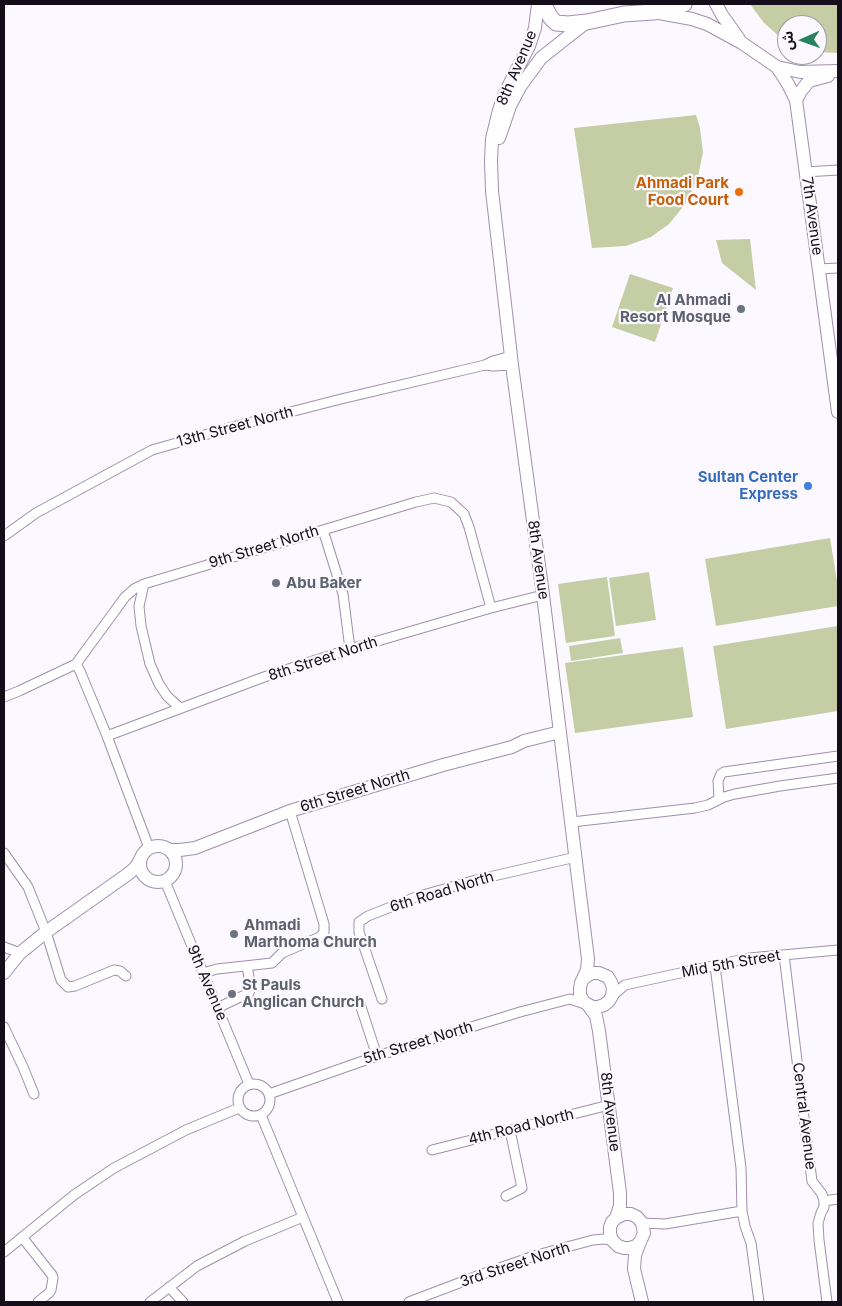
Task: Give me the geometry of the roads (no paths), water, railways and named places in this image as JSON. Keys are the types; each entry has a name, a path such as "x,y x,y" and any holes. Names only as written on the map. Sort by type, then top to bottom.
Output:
{"main road":[{"name":"8th Avenue","path":"538,4 536,28 530,46 505,93 499,110 492,139 490,161 512,361 536,550 544,596 588,959 587,970 582,981"},
{"path":"543,4 556,23 568,24 624,14 667,10 684,4"},
{"name":"7th Avenue","path":"716,4 742,43"},
{"name":"7th Avenue","path":"652,12 692,18 742,43 777,67 796,100 819,269 835,359 838,412"},
{"name":"8th Avenue","path":"490,161 510,106 520,86 541,58 587,22"},
{"path":"777,67 800,72 838,73"},
{"path":"796,100 801,90 810,82 838,73"},
{"name":"6th Street North","path":"171,850 188,850 202,846 290,812 443,765 561,736"},
{"path":"4,973 20,953 46,932 132,870 144,852 149,848 161,846 171,850 177,861 174,873 165,881 151,881 142,872 141,858"},
{"name":"6th Street North","path":"176,867 202,846"},
{"path":"114,884 129,879 146,877"},
{"path":"588,959 611,982 613,988 611,998 604,1005 598,1007 583,1001 580,996 582,981 588,975 594,973 603,975"},
{"name":"8th Avenue","path":"599,1031 611,998"},
{"name":"8th Avenue","path":"588,1004 596,1016 599,1031 620,1193 620,1206 614,1233"},
{"name":"8th Avenue","path":"620,1193 639,1220"},
{"path":"614,1233 624,1214 631,1214 639,1220 644,1228 635,1255 634,1269"},
{"path":"614,1233 624,1248 636,1246 641,1240"},
{"path":"614,1233 634,1269 642,1302"}],"street":[{"path":"805,172 838,170"},
{"path":"819,269 838,268"},
{"name":"13th Street North","path":"4,536 36,514 152,450 323,403 485,365 493,361 512,361"},
{"name":"9th Street North","path":"4,697 76,664 126,597 134,589 144,584 434,498 451,502 464,514 491,608"},
{"path":"323,530 343,594 350,649"},
{"path":"144,584 139,606 150,664 167,696 180,708"},
{"name":"8th Street North","path":"107,736 264,677 350,649 491,608 544,596"},
{"path":"76,664 107,736 149,848"},
{"path":"719,799 718,781 724,772 838,756"},
{"path":"572,822 695,808 708,805 730,795 838,778"},
{"path":"203,973 217,969 272,963 285,952 320,937 324,932 324,924 290,812"},
{"path":"4,853 28,887 46,932 61,980 68,987 114,970 120,971 126,976"},
{"name":"6th Road North","path":"382,999 359,932 359,922 368,916 416,897 476,880 576,857"},
{"name":"9th Avenue","path":"165,881 249,1084"},
{"path":"4,947 20,953"},
{"name":"Mid 5th Street","path":"625,984 749,958 838,950"},
{"name":"Central Avenue","path":"784,955 812,1181 822,1194 824,1200"},
{"path":"217,1008 249,993 251,988 247,966"},
{"path":"715,966 741,1168 742,1211 751,1243 759,1302"},
{"path":"603,975 625,984 611,998"},
{"path":"582,981 570,999 588,1004"},
{"name":"5th Street North","path":"269,1094 376,1056 520,1012 570,999"},
{"path":"359,1001 376,1056"},
{"path":"4,1027 34,1094"},
{"path":"249,1084 262,1086 269,1094 270,1101 268,1107 266,1112 261,1115 250,1116 243,1113 239,1108 238,1095 249,1084"},
{"name":"4th Road North","path":"432,1150 609,1105"},
{"path":"4,1252 74,1195 114,1168 186,1130 239,1108"},
{"path":"261,1115 338,1302"},
{"path":"506,1196 522,1188 510,1130"},
{"path":"827,1302 818,1223 824,1207 824,1200 838,1199"},
{"path":"641,1240 653,1230 665,1224 742,1211"},
{"path":"150,1302 197,1266 245,1241 303,1217"},
{"path":"639,1220 665,1224"},
{"name":"3rd Street North","path":"409,1302 529,1258 593,1240 603,1234 614,1233"},
{"path":"22,1237 53,1278 49,1294 38,1302"},
{"path":"169,1287 184,1302"}],"place":[{"name":"Ahmadi Park Food Court","path":"739,192"},
{"name":"Al Ahmadi Resort Mosque","path":"741,309"},
{"name":"Sultan Center Express","path":"808,486"},
{"name":"Abu Baker","path":"276,583"},
{"name":"Ahmadi Marthoma Church","path":"234,934"},
{"name":"St Pauls Anglican Church","path":"232,994"}]}
